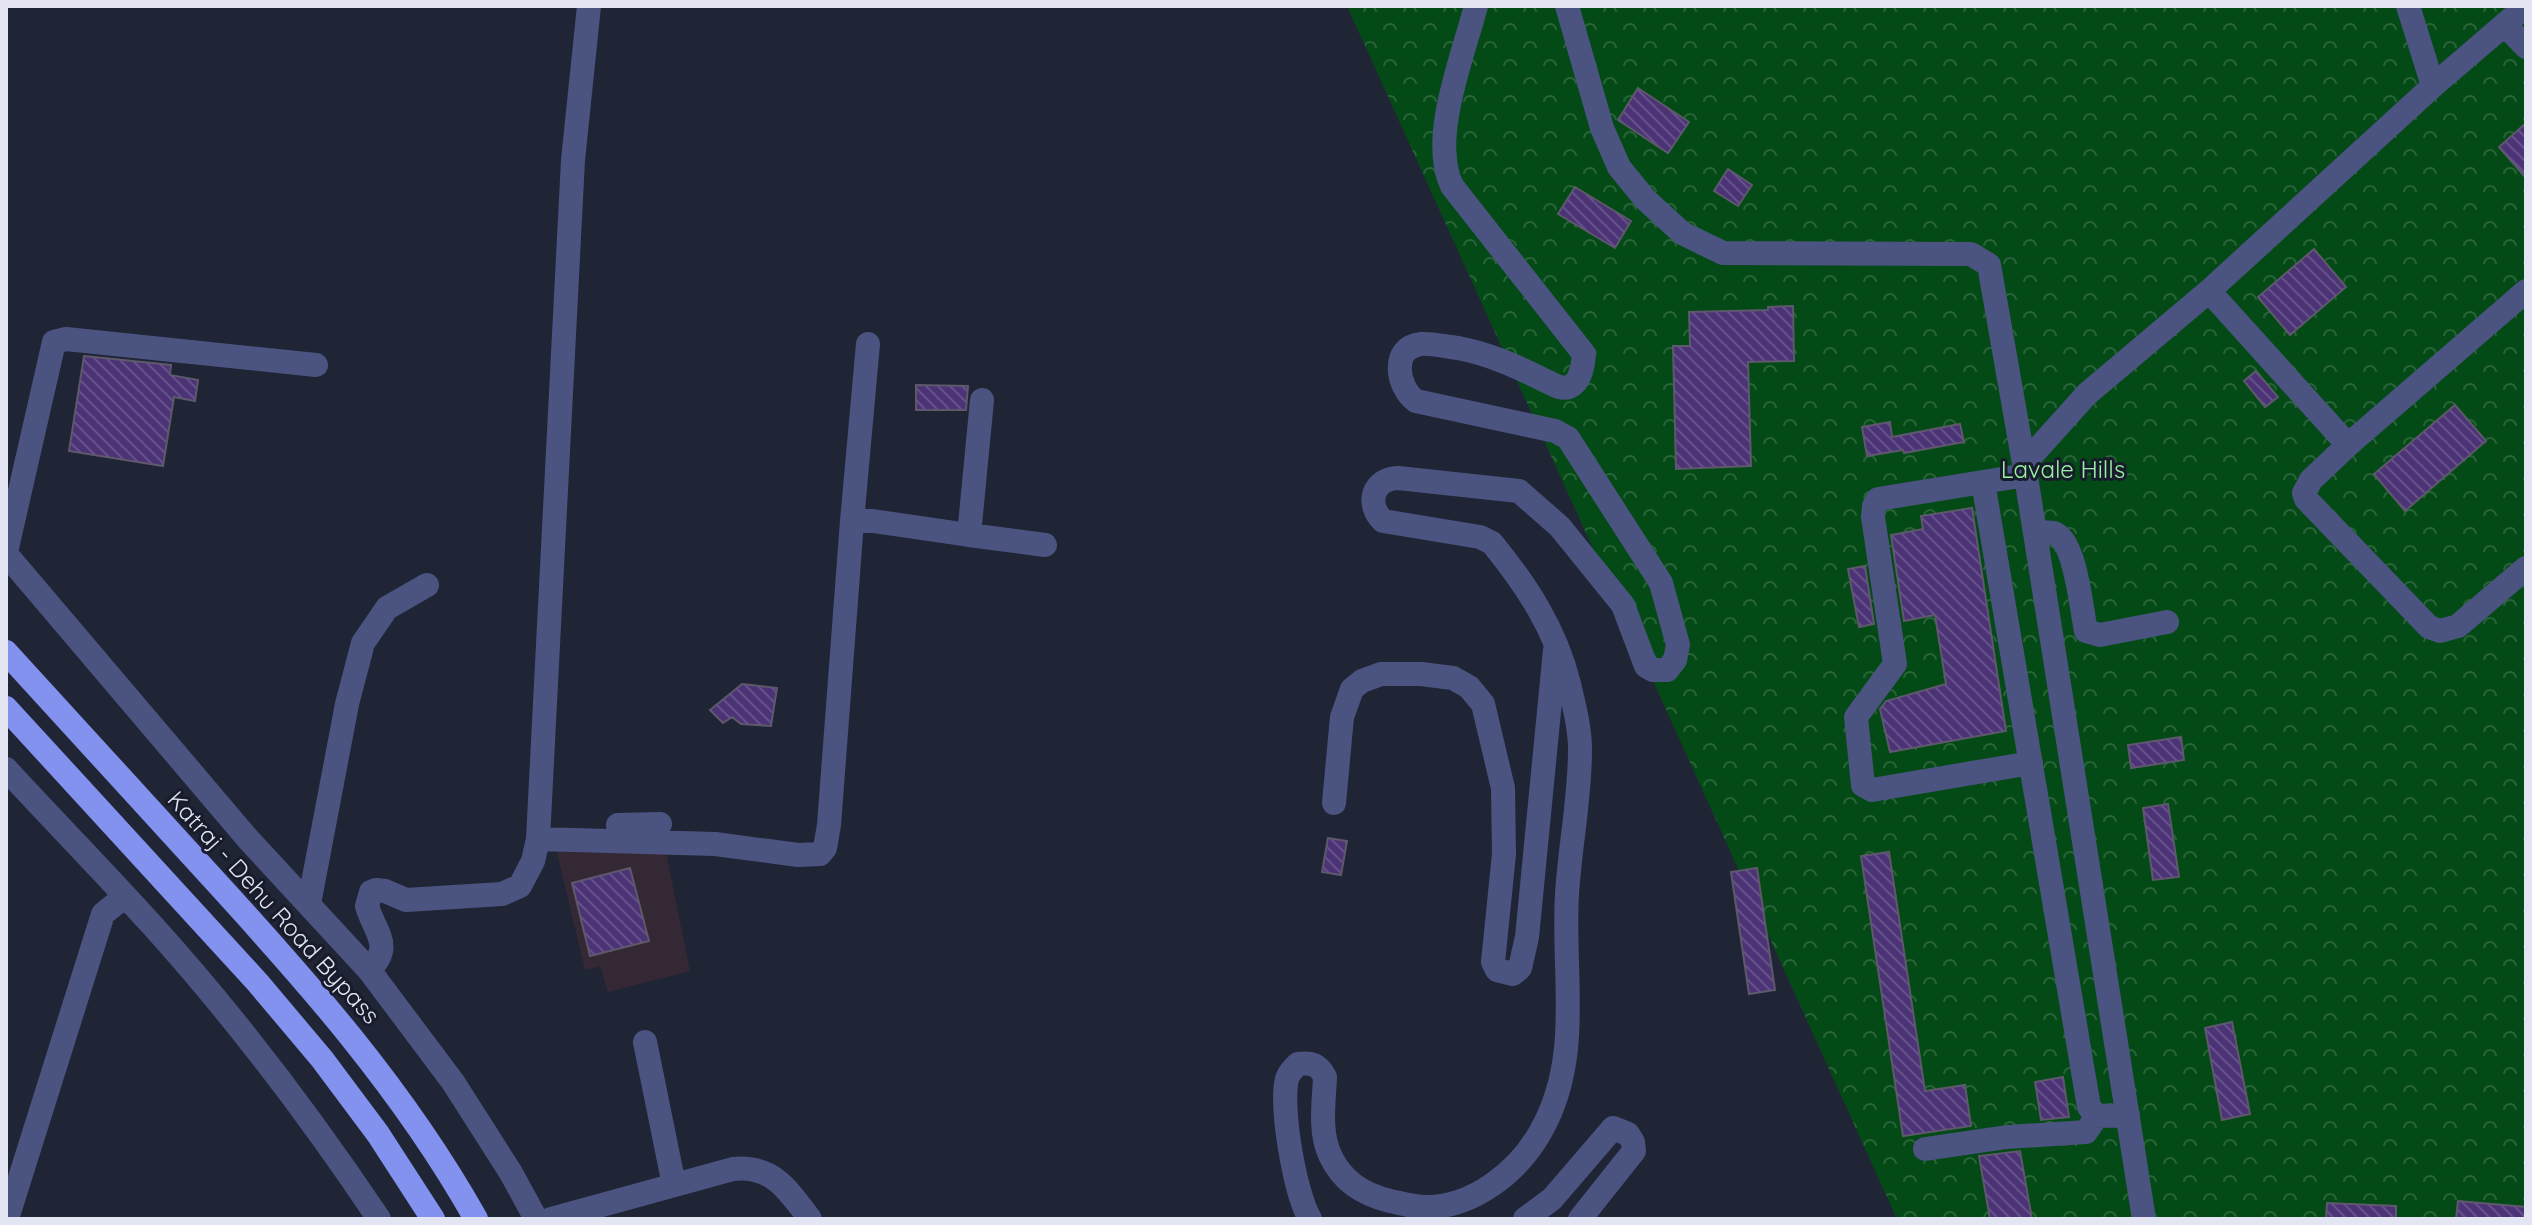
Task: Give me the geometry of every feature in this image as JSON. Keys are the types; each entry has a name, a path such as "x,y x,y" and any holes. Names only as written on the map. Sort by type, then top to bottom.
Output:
{"highway":[{"name":"Katraj - Dehu Road Bypass","path":"6,652 287,957 343,1024 409,1112 476,1219"},
{"path":"6,708 295,1026 378,1134 433,1219"}],"street":[{"path":"369,970 382,957 377,928 367,906 371,892 385,891 406,900 502,894 520,886 533,861 539,832 573,160 589,6"},
{"path":"1310,1219 1300,1196 1287,1116 1287,1080 1289,1072 1298,1064 1314,1064 1325,1077 1325,1142 1346,1179 1367,1193 1422,1208 1461,1202 1491,1185 1527,1152 1553,1107 1561,1081 1569,1023 1567,896 1580,749 1569,681 1556,642 1541,609 1492,543 1480,537 1383,521 1373,502 1372,495 1377,487 1391,478 1519,491 1560,527 1623,605 1646,666 1667,670 1675,660 1678,645 1661,583 1568,438 1555,431 1416,401 1402,387 1399,369 1402,356 1420,344 1460,349 1510,363 1559,387 1569,387 1576,381 1583,365 1584,354 1452,186 1444,167 1444,132 1476,6"},
{"path":"1567,6 1602,128 1619,167 1645,199 1682,233 1723,253 1971,254 1989,265 2025,470 2144,1219"},
{"path":"2408,6 2433,86"},
{"path":"2031,763 1875,791 1863,785 1856,717 1895,664 1873,517 1875,502 1878,499 1983,482 2025,470 2087,394 2209,291 2433,86 2526,6"},
{"path":"2506,26 2526,47"},
{"path":"2209,291 2348,445"},
{"path":"2526,291 2348,445 2311,480 2304,493 2306,499 2429,627 2440,631 2458,626 2526,568"},
{"path":"316,365 66,339 54,342 6,553 248,839 369,970 453,1082 511,1173 536,1219"},
{"path":"539,832 715,844 798,855 820,854 825,848 868,344"},
{"path":"969,535 982,400"},
{"path":"1983,482 2089,1107 2097,1116"},
{"path":"852,521 873,521 1045,545"},
{"path":"2035,533 2052,533 2063,539 2072,555 2086,631 2100,635 2167,622"},
{"path":"309,904 347,704 363,643 387,608 427,585"},
{"path":"1334,803 1342,717 1352,689 1362,681 1381,674 1453,678 1469,687 1483,704 1503,788 1504,854 1493,962 1497,970 1513,974 1520,968 1527,937 1556,642"},
{"path":"6,769 125,896 226,1012 340,1161 379,1219"},
{"path":"539,832 660,824"},
{"path":"7,1219 103,914 125,896"},
{"path":"645,1042 674,1185"},
{"path":"2097,1116 2128,1115"},
{"path":"1925,1149 2007,1137 2086,1132 2097,1116"},
{"path":"1525,1219 1552,1199 1613,1128 1620,1128 1633,1142 1634,1151 1580,1219"},
{"path":"551,1219 733,1169 749,1168 762,1171 790,1192 810,1219"}],"shaded area":[{"path":"554,840 664,843 690,971 608,992 600,966 585,970"}],"green space":[{"name":"Lavale Hills","path":"1347,6 2526,6 2526,1219 1897,1219"}],"building":[{"path":"1638,88 1689,122 1668,153 1618,120"},
{"path":"2526,123 2526,178 2499,147"},
{"path":"1728,169 1752,185 1738,206 1714,191"},
{"path":"1575,187 1631,221 1615,248 1558,214"},
{"path":"2314,249 2346,287 2290,335 2258,297"},
{"path":"1793,306 1794,361 1748,362 1751,466 1676,469 1673,346 1690,346 1689,312 1768,310 1768,307"},
{"path":"84,356 171,365 170,375 198,380 195,401 174,397 163,466 69,451"},
{"path":"2256,371 2278,397 2265,407 2244,381"},
{"path":"916,385 968,386 966,410 916,410"},
{"path":"2455,405 2486,441 2405,511 2374,474"},
{"path":"1890,422 1892,437 1960,424 1964,442 1867,456 1862,427"},
{"path":"1972,508 2006,731 1890,752 1880,709 1886,701 1946,684 1935,615 1904,621 1891,535 1923,529 1921,516"},
{"path":"1865,566 1874,624 1859,627 1848,569"},
{"path":"742,684 777,688 771,726 741,724 732,717 723,723 710,710"},
{"path":"2181,737 2184,760 2131,768 2128,745"},
{"path":"2168,804 2179,877 2153,880 2143,808"},
{"path":"1328,838 1347,841 1341,875 1322,872"},
{"path":"1889,852 1925,1091 1965,1085 1971,1126 1903,1136 1861,856"},
{"path":"630,868 649,941 590,956 572,883"},
{"path":"1757,868 1775,990 1749,994 1731,872"},
{"path":"2232,1022 2250,1114 2222,1120 2205,1028"},
{"path":"2063,1077 2069,1117 2041,1120 2035,1082"},
{"path":"2020,1151 2032,1219 1990,1219 1979,1156"},
{"path":"2458,1201 2526,1207 2526,1219 2456,1219"},
{"path":"2327,1203 2396,1206 2396,1219 2326,1219"}]}
